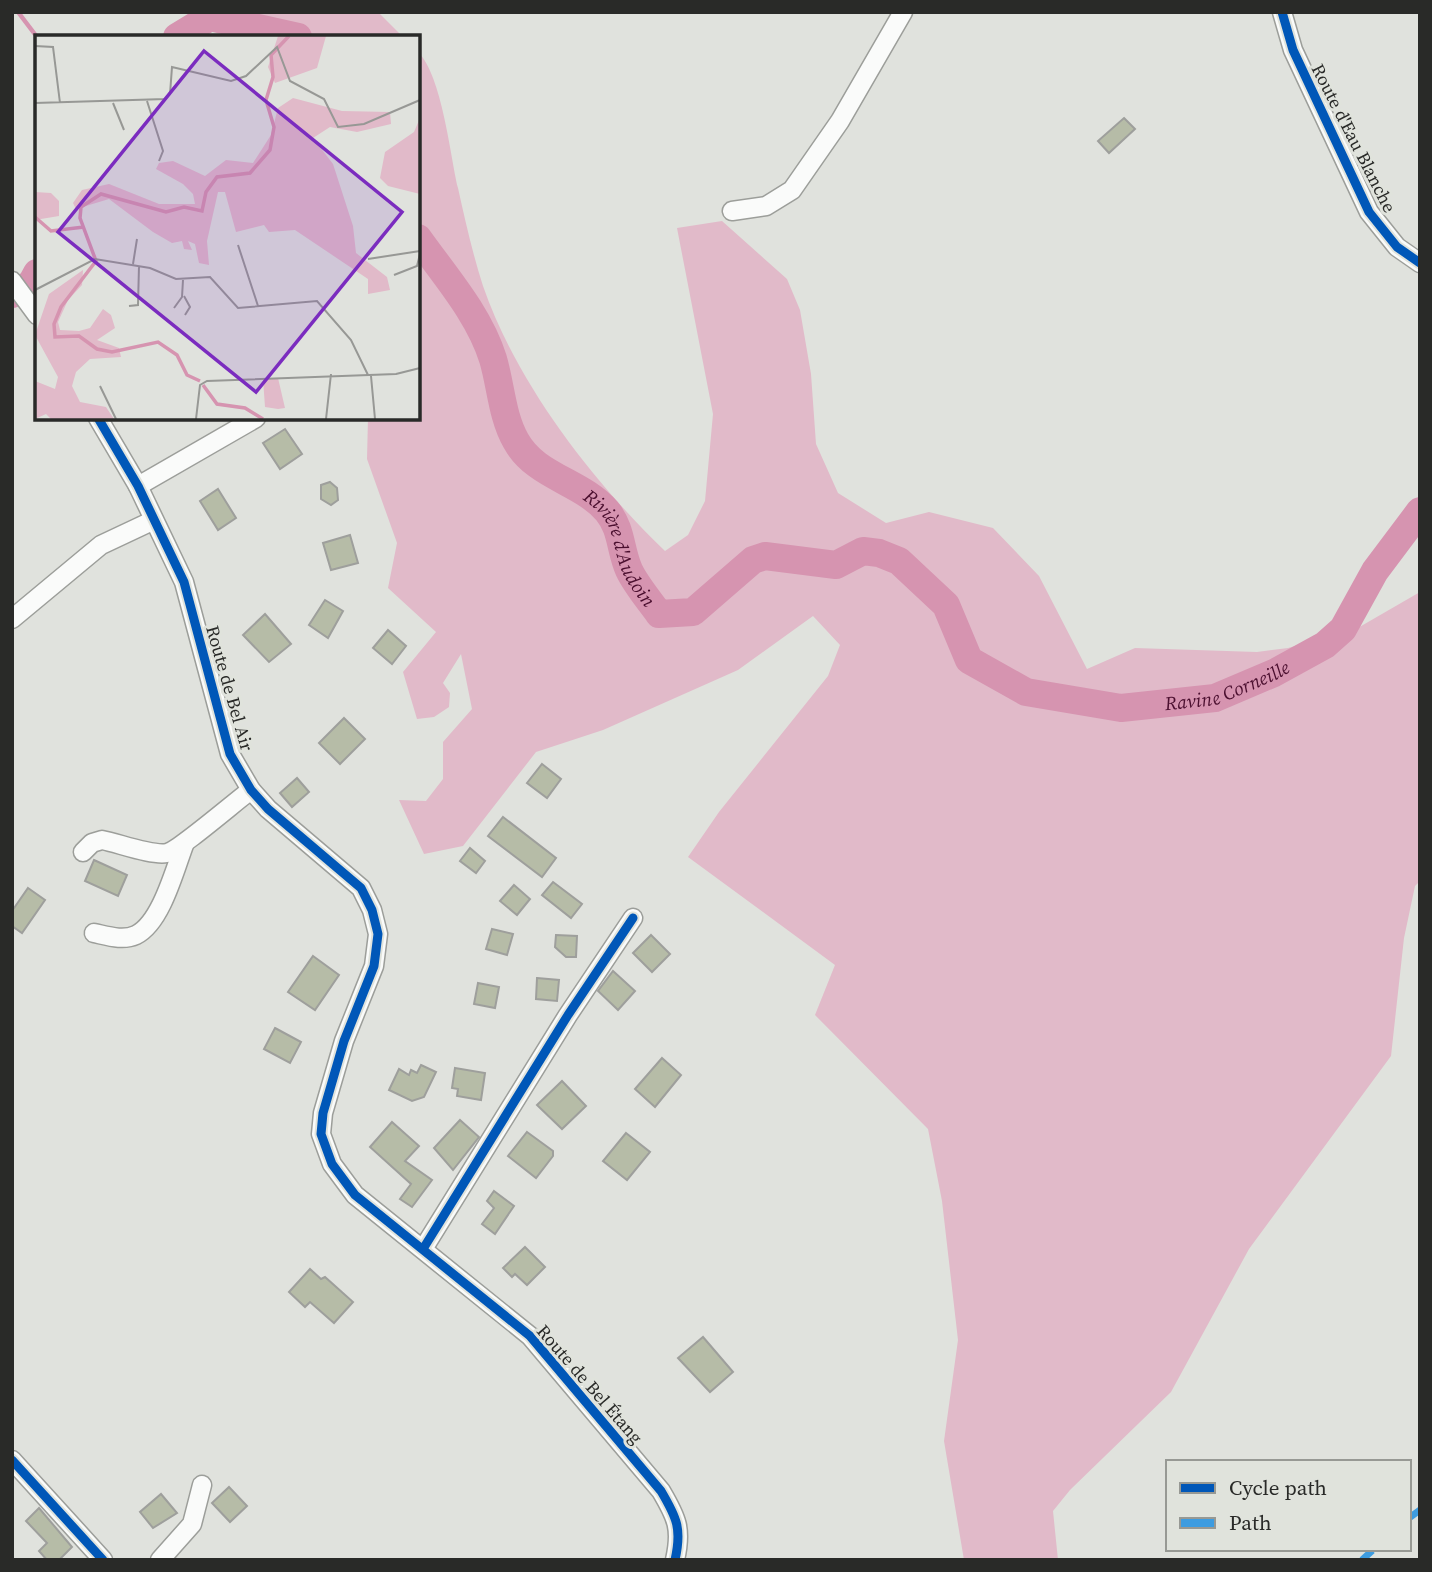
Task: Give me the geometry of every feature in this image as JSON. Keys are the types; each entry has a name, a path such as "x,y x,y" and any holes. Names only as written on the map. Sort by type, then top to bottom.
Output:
{"street":[{"path":"732,211 766,206 792,190 840,121 903,12"},
{"name":"Route d'Eau Blanche","path":"1282,12 1293,50 1369,212 1397,247 1420,263"},
{"path":"12,281 35,312"},
{"name":"Route de Bel Air","path":"99,420 138,486 152,521 184,582 230,754 251,790 268,809 361,888 372,910 377,934 374,966 344,1041 323,1113 321,1134"},
{"path":"138,486 253,420"},
{"path":"12,620 101,545 152,521"},
{"path":"83,852 92,843 102,840 168,853 184,845 201,827 251,790"},
{"path":"94,933 122,939 136,935 148,926 167,892 184,845"},
{"path":"423,1248 568,1015 633,918"},
{"name":"Route de Bel Étang","path":"321,1134 332,1164 355,1195 530,1336 661,1491 673,1510 681,1535 675,1560"},
{"path":"12,1460 103,1560"},
{"path":"160,1560 192,1524 202,1485"}],"shaded area":[{"path":"205,12 378,12 401,35 241,35"},
{"path":"420,55 439,97 463,212 483,286 497,322 536,394 559,428 610,494 665,551 688,535 705,501 713,414 677,228 722,221 787,279 800,310 811,374 816,444 838,493 886,523 929,512 993,528 1039,576 1087,669 1135,648 1257,652 1288,648 1356,629 1420,592 1420,881 1415,886 1404,938 1391,1056 1249,1249 1171,1392 1070,1490 1053,1511 1058,1560 964,1560 944,1441 958,1340 942,1201 928,1129 815,1015 835,965 688,857 719,812 828,676 840,645 813,616 738,670 603,730 536,752 463,846 424,854 399,800 426,801 443,779 443,742 472,709 461,654 443,683 450,693 449,707 434,717 417,719 403,672 436,632 388,588 397,543 367,459 368,420 420,420"}],"building":[{"path":"1124,118 1135,129 1109,153 1098,141"},
{"path":"285,429 302,454 280,469 263,443"},
{"path":"330,482 337,488 338,500 331,505 321,499 321,485"},
{"path":"218,489 236,518 218,530 200,501"},
{"path":"350,535 358,563 331,570 323,543"},
{"path":"325,600 343,611 328,638 309,625"},
{"path":"265,614 291,644 269,662 243,635"},
{"path":"388,630 406,646 392,664 373,648"},
{"path":"344,718 365,739 340,764 319,743"},
{"path":"542,764 561,779 547,798 527,783"},
{"path":"297,778 309,792 292,807 280,793"},
{"path":"503,817 556,858 542,877 488,836"},
{"path":"470,848 485,861 476,873 460,861"},
{"path":"94,860 127,875 118,896 85,881"},
{"path":"553,882 582,904 571,918 542,895"},
{"path":"514,885 530,899 517,915 500,901"},
{"path":"28,888 45,900 22,933 12,926 12,911"},
{"path":"492,929 513,934 507,955 486,949"},
{"path":"556,935 577,936 576,957 566,957 555,947"},
{"path":"651,935 670,954 652,972 633,953"},
{"path":"313,956 339,975 315,1010 288,992"},
{"path":"613,971 635,991 618,1010 598,991"},
{"path":"537,978 559,980 557,1001 536,999"},
{"path":"478,983 499,987 495,1008 474,1004"},
{"path":"275,1028 301,1042 290,1063 264,1049"},
{"path":"662,1058 681,1075 655,1107 635,1089"},
{"path":"421,1065 436,1072 424,1097 412,1101 389,1090 399,1069 409,1075 411,1070 417,1073"},
{"path":"455,1068 485,1073 481,1100 457,1096 458,1089 452,1088"},
{"path":"562,1081 586,1106 562,1129 537,1105"},
{"path":"460,1120 479,1137 453,1170 434,1148"},
{"path":"392,1122 419,1146 405,1161 432,1180 412,1207 400,1199 411,1184 370,1147"},
{"path":"527,1132 553,1151 553,1156 536,1178 508,1156"},
{"path":"626,1133 650,1152 627,1180 603,1161"},
{"path":"494,1191 514,1206 495,1234 482,1224 494,1208 487,1201"},
{"path":"525,1247 545,1267 527,1285 515,1274 512,1277 503,1268"},
{"path":"310,1269 321,1279 325,1277 353,1302 334,1323 310,1302 305,1307 289,1292"},
{"path":"703,1337 733,1372 710,1392 678,1358"},
{"path":"229,1487 247,1506 230,1522 212,1503"},
{"path":"161,1494 177,1513 153,1528 140,1512"},
{"path":"39,1508 72,1547 59,1560 47,1560 39,1551 47,1543 26,1521"}],"waterway":[{"path":"18,12 35,35"},
{"name":"Rivière d'Audoin","path":"180,35 210,17 289,35"},
{"name":"Rivière d'Audoin","path":"420,241 460,296 487,342 505,412 516,441 535,463 585,492 607,511 616,525 629,570 659,614 693,612 753,560 765,556 836,565 863,551 879,553 899,561 946,605 969,660 1026,692 1121,708 1215,698 1274,673 1325,645 1343,629 1375,571 1420,511"},
{"name":"Rivière d'Audoin","path":"12,294 31,284 35,277"}],"marked path":[{"path":"1411,1517 1420,1510"},
{"path":"1362,1560 1372,1551"}],"cycle path":[{"path":"1282,12 1293,50 1369,212 1397,247 1420,263"},
{"path":"99,420 138,486 184,582 230,754 251,790 268,809 361,888 372,910 378,934 374,966 344,1041 323,1113 321,1134 332,1164 355,1195 530,1336 661,1491 677,1524 675,1560"},
{"path":"423,1249 568,1015 633,918"},
{"path":"12,1460 103,1560"}],"water label":[{"name":"Ravine Corneille","path":"1226,682"}]}
